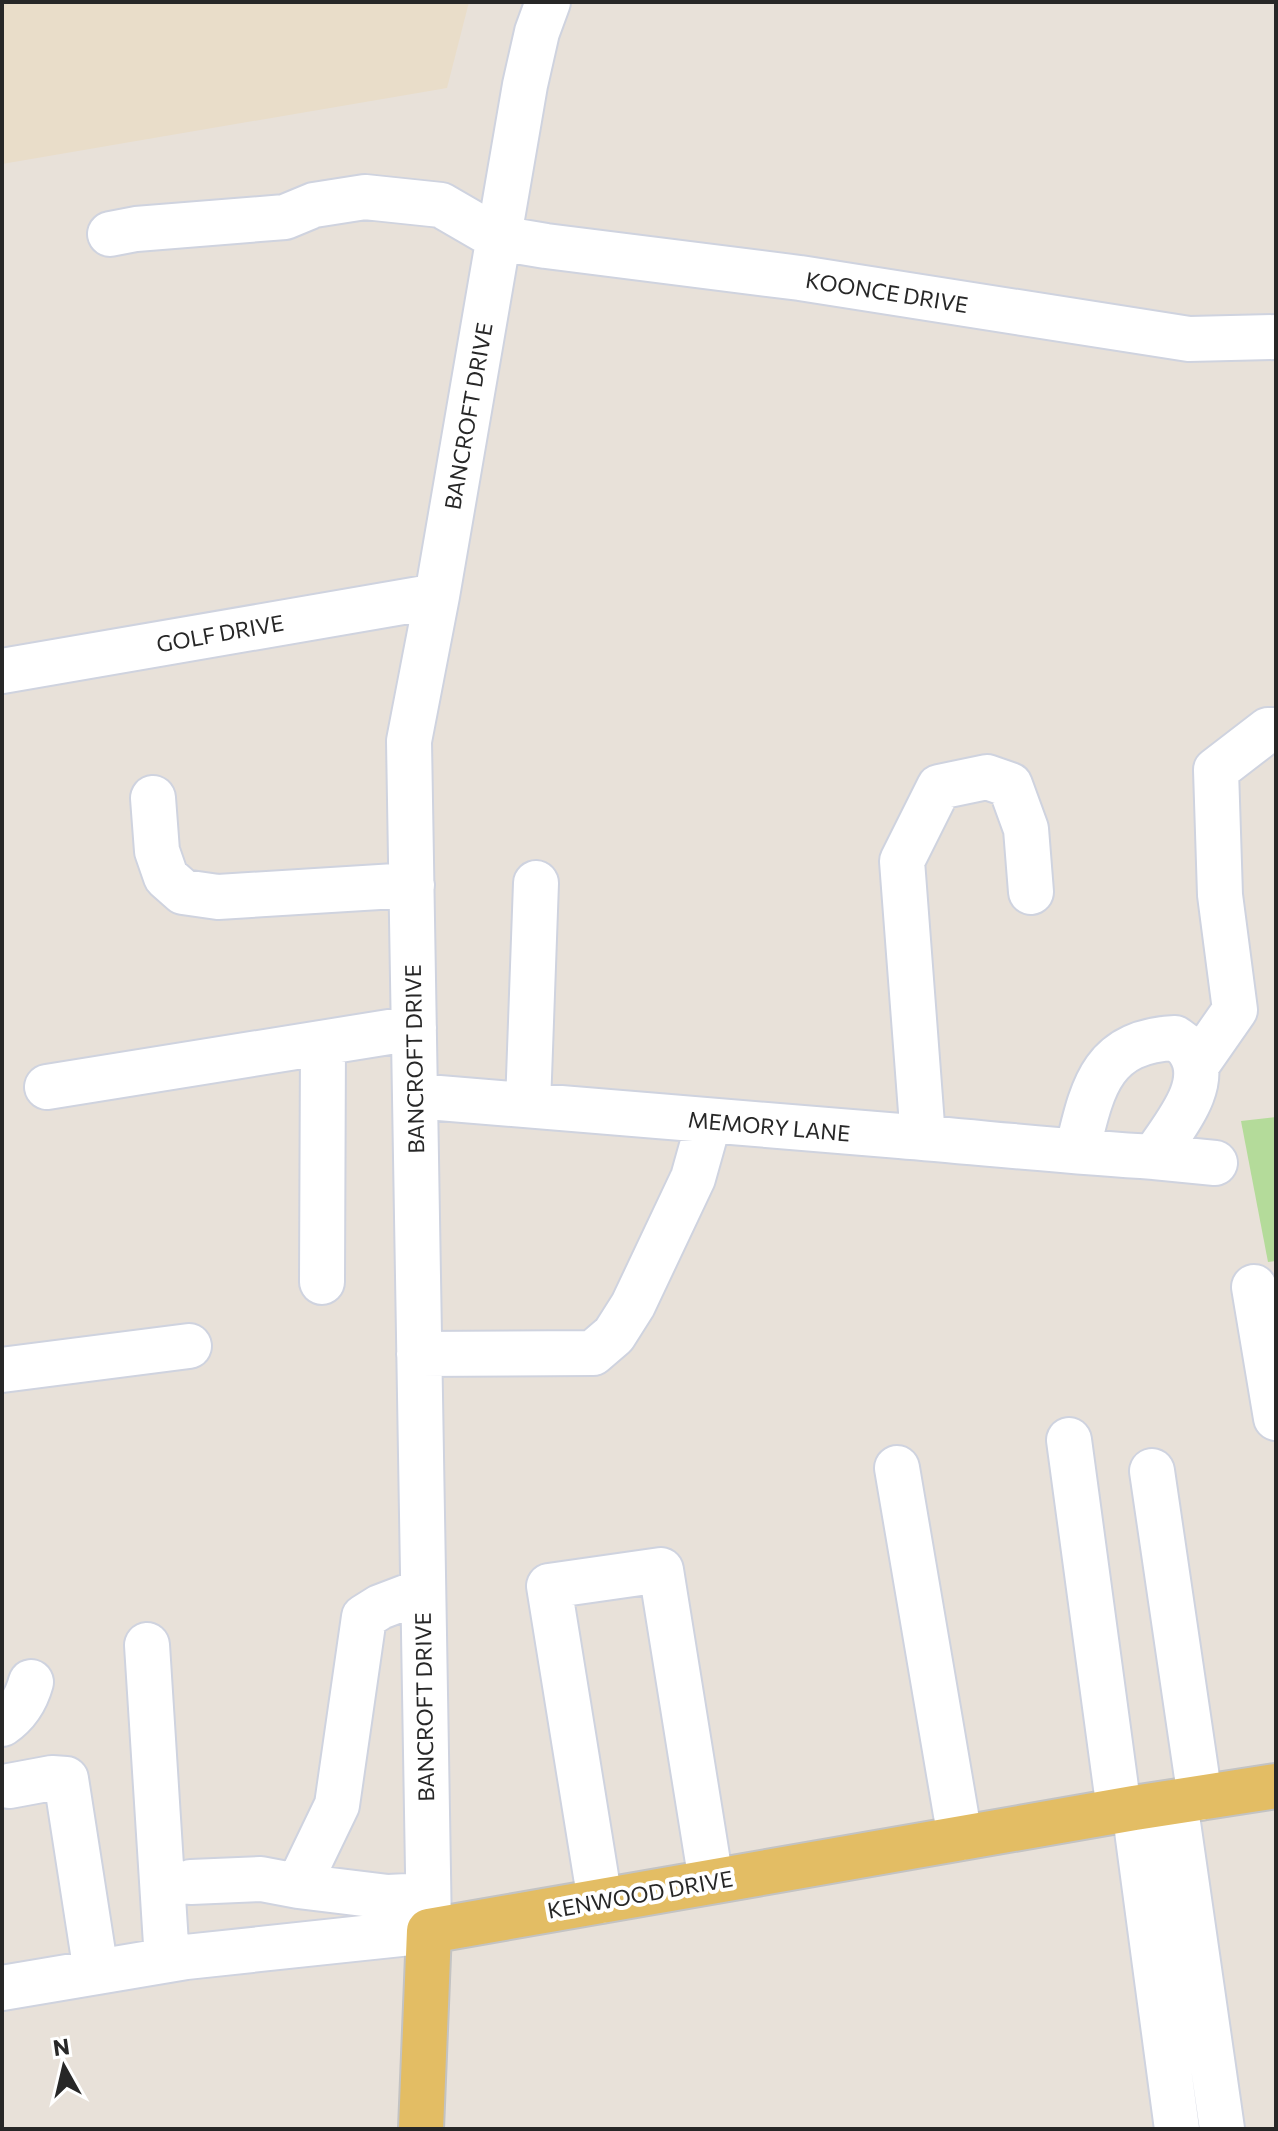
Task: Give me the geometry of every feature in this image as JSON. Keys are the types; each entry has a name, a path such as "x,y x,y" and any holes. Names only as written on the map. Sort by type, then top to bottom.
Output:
{"main road":[{"name":"KENWOOD DRIVE","path":"428,1913 600,1901 1276,1786"},
{"name":"BANCROFT DRIVE","path":"421,2129 428,1913"}],"street":[{"name":"BANCROFT DRIVE","path":"428,1913 409,741 525,85 537,32 548,2"},
{"path":"110,234 136,229 285,217 314,205 365,197 441,205 498,238"},
{"name":"KOONCE DRIVE","path":"498,238 800,278 1189,339 1276,337"},
{"name":"GOLF DRIVE","path":"2,671 437,596"},
{"path":"1196,1066 1235,1010 1220,895 1216,770 1268,730 1276,730"},
{"path":"923,1138 902,861 939,787 987,777 1010,785 1026,829 1031,892"},
{"path":"153,798 157,851 166,877 183,892 218,897 412,885"},
{"path":"528,1105 536,883"},
{"path":"47,1087 414,1028"},
{"path":"1077,1151 1091,1093 1105,1069 1129,1048 1150,1039 1175,1038 1189,1049 1196,1066 1195,1091 1138,1156"},
{"path":"322,1282 323,1043"},
{"name":"MEMORY LANE","path":"415,1096 1215,1163"},
{"path":"419,1354 593,1353 614,1335 633,1305 693,1178 709,1121"},
{"path":"1254,1287 1276,1418"},
{"path":"2,1370 189,1346"},
{"path":"1069,1440 1157,1804 1222,2129"},
{"path":"897,1468 960,1838"},
{"path":"1152,1471 1157,1804 1177,2129"},
{"path":"600,1901 549,1586 661,1570 711,1881"},
{"path":"298,1886 337,1805 364,1617 380,1607 422,1591"},
{"path":"147,1645 167,1960"},
{"path":"2,1724 20,1709 31,1682"},
{"path":"9,1786 52,1778 66,1779 96,1972"},
{"path":"191,1882 261,1879 388,1897 428,1913"},
{"name":"KENWOOD DRIVE","path":"2,1988 428,1913"}],"shaded area":[{"path":"2,2 469,2 447,88 2,164"}],"green space":[{"path":"1276,1117 1276,1261 1268,1262 1241,1121"}]}
